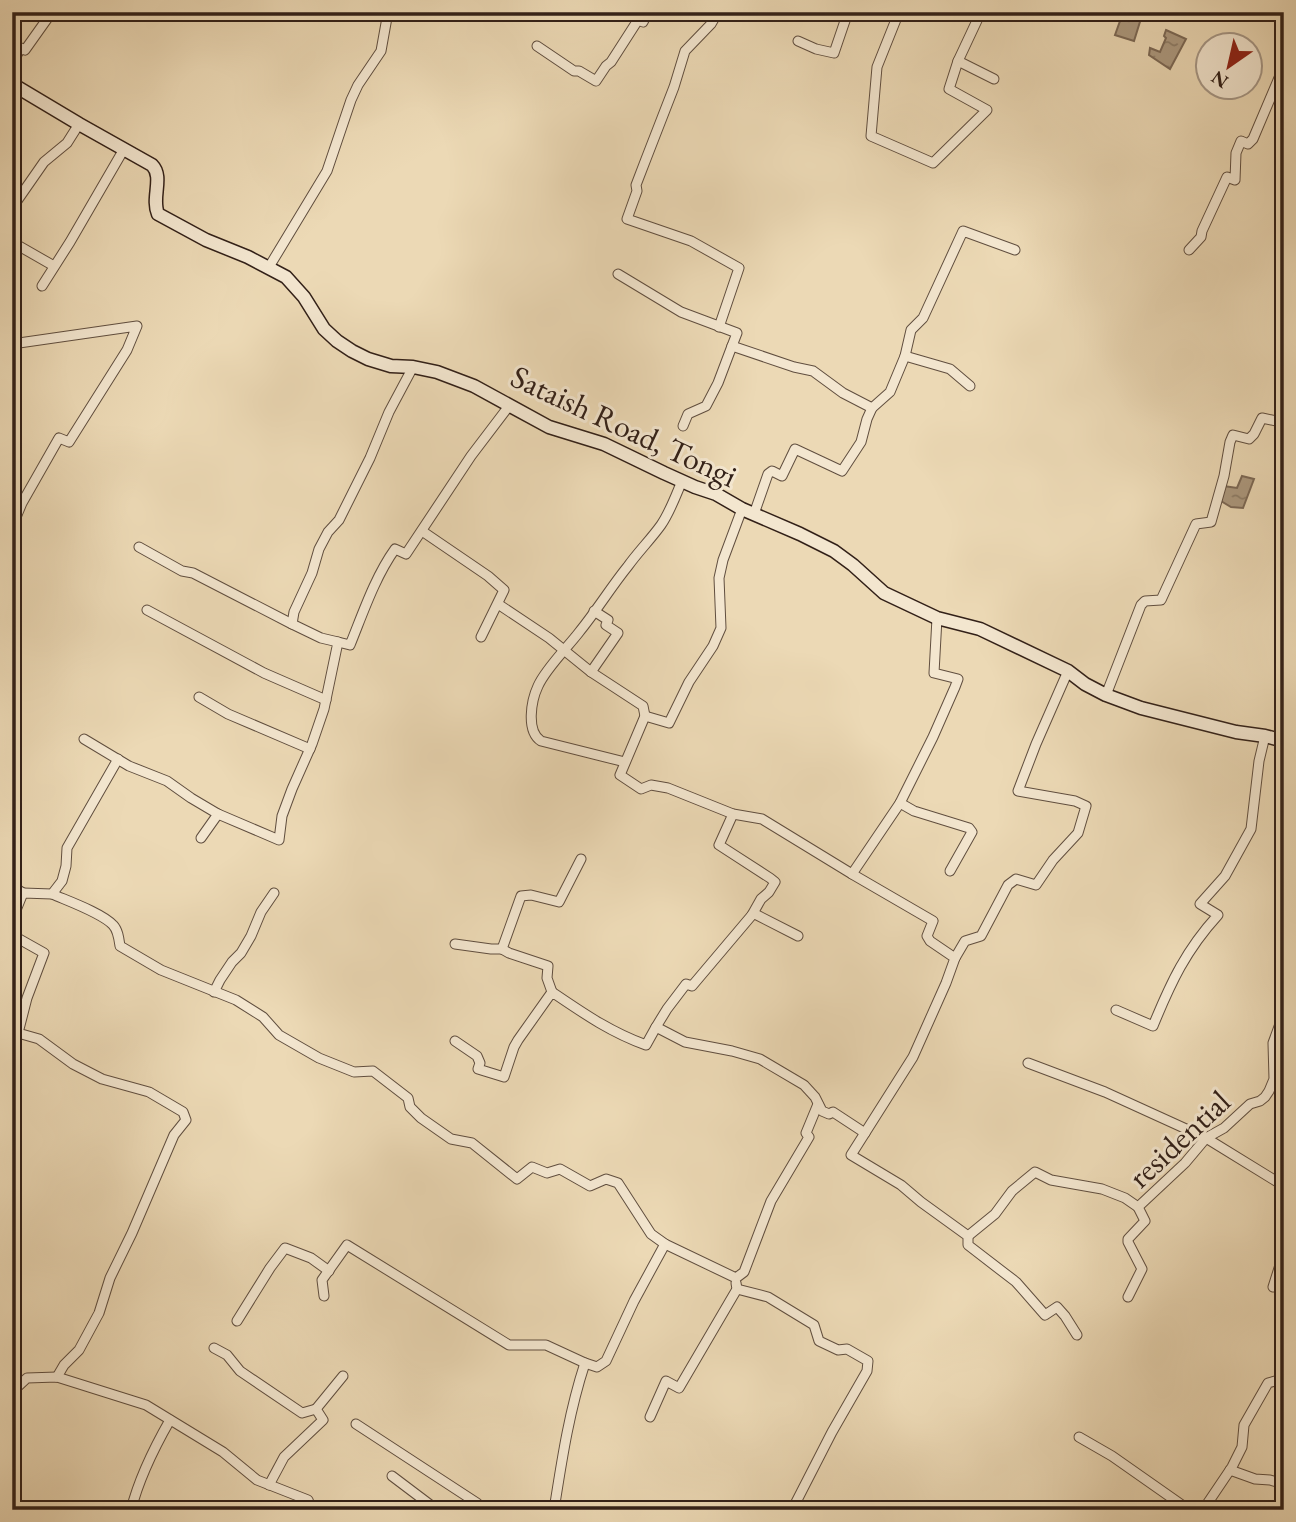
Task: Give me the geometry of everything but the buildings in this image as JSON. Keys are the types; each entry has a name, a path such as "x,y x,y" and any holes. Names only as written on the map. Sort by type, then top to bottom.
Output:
{"street":[{"path":"12,63 21,48 25,50 52,12"},
{"path":"269,267 327,171 351,100 381,51 388,12"},
{"path":"537,46 574,71 596,81 638,20 643,22 649,12"},
{"path":"718,12 711,24 685,51 674,88 636,185 637,191 627,219 691,241 739,268 719,327"},
{"path":"798,41 816,49 834,52 848,12"},
{"path":"899,12 877,67 871,136 933,163 987,110 949,89 958,61 981,12"},
{"path":"958,61 994,79"},
{"path":"1189,250 1201,237 1227,177 1235,180 1236,153 1241,141 1248,144 1254,139 1284,66"},
{"name":"Sataish Road, Tongi","path":"12,84 152,165 158,174 154,201 158,214 206,240 286,277 324,329 352,351 391,366 437,372 474,386 549,427 604,444 716,494 834,551 884,593 937,618 980,629 1068,671 1106,695 1141,708 1284,741"},
{"path":"12,208 44,162 67,143 79,124"},
{"path":"42,286 124,149"},
{"path":"645,716 669,723 688,682 713,646 721,628 719,578 723,561 768,474 772,471 782,476 795,449 842,471 861,442 872,408 890,393 905,356 911,330 923,318 963,231 1015,250"},
{"path":"12,242 54,266"},
{"path":"618,274 681,312 737,333 711,398 706,406 688,414 683,426"},
{"path":"12,344 137,326 127,350 69,442 60,438 17,515"},
{"path":"732,346 813,372 843,393 872,408"},
{"path":"905,356 950,369 971,386"},
{"path":"292,624 294,612 312,573 319,549 328,532 339,520 413,367"},
{"path":"139,547 182,571 193,573 321,638 350,645 390,556 395,549 406,554 471,456 509,406"},
{"path":"1106,695 1141,605 1145,601 1161,600 1196,524 1211,522 1233,435 1249,439 1254,435 1262,418 1281,422 1284,415"},
{"path":"625,762 541,741 533,732 532,712 538,686 663,523 682,481"},
{"path":"422,531 480,570 504,590 481,636"},
{"path":"498,604 549,638 591,672 643,706 645,716 620,775 641,789 651,785 668,788 733,814 762,819 933,921 927,936 955,958"},
{"path":"147,610 241,662 302,691 326,699"},
{"path":"591,672 618,633 606,625 608,620 594,611"},
{"path":"852,874 900,803 958,679 934,673 937,618"},
{"path":"84,739 128,766 167,781 218,814 279,840 285,808 310,749 326,699 338,642"},
{"path":"968,1236 901,1185 851,1155 913,1057 955,958 965,941 981,936 1009,885 1016,879 1036,885 1078,833 1086,806 1075,801 1018,791 1068,671"},
{"path":"199,697 228,714 310,749"},
{"path":"1116,1010 1153,1026 1167,990 1182,962 1199,935 1218,915 1200,904 1225,876 1251,829 1259,761 1265,736"},
{"path":"52,894 62,881 67,848 118,759"},
{"path":"900,803 914,811 970,828 972,832 950,871"},
{"path":"201,838 218,814"},
{"path":"455,944 502,948 509,953 548,966 547,978 552,992 592,1020 646,1045 667,1009 686,984 692,986 752,915 775,882 719,845 733,814"},
{"path":"502,948 521,896 531,895 559,902 581,859"},
{"path":"12,886 23,893 52,894 101,917 114,925 120,946 161,970 236,1000 263,1017 279,1035 319,1058 354,1072 373,1071 408,1098 410,1107 421,1118 452,1139 472,1143 517,1179 532,1167 547,1173 560,1169 590,1186 606,1179 618,1183 651,1234 736,1278"},
{"path":"12,920 23,893"},
{"path":"214,992 241,953 261,912 274,893"},
{"path":"752,915 763,917 798,936"},
{"path":"12,935 44,953 15,1032 39,1039 102,1079 149,1092 183,1112 186,1119 174,1135 110,1278 99,1313 79,1350 64,1365 57,1377"},
{"path":"455,1041 477,1056 480,1063 478,1069 504,1077 517,1040 552,992"},
{"name":"residential","path":"1128,1297 1142,1269 1128,1242 1145,1221 1138,1207 1185,1163 1206,1138 1223,1128 1250,1104 1260,1101 1269,1091 1274,1079 1273,1043 1284,1013"},
{"path":"656,1027 685,1042 760,1059 804,1085 815,1097 821,1111 829,1114 833,1112 865,1133"},
{"path":"1028,1063 1105,1092 1206,1138 1284,1186"},
{"path":"736,1278 744,1272 771,1201 809,1137 806,1133 818,1104"},
{"path":"968,1236 995,1214 1012,1191 1035,1172 1051,1180 1102,1189 1125,1198 1138,1207"},
{"path":"968,1236 968,1245 1016,1282 1045,1315 1057,1307 1077,1335"},
{"path":"324,1296 322,1280 347,1245 509,1345 546,1345 597,1367 606,1361 666,1244"},
{"path":"1273,1287 1284,1245"},
{"path":"237,1321 285,1248 311,1258 329,1271"},
{"path":"650,1418 666,1381 678,1388 737,1289 736,1278"},
{"path":"737,1289 768,1297 814,1325 820,1342 838,1350 847,1349 868,1361 867,1371 792,1510"},
{"path":"214,1348 227,1355 240,1371 302,1413 316,1409 343,1376"},
{"path":"554,1510 565,1437 585,1363"},
{"path":"12,1392 27,1378 57,1377 146,1405 223,1452 257,1480 308,1500 312,1510"},
{"path":"1203,1510 1242,1447 1244,1425 1268,1383 1284,1382"},
{"path":"269,1485 284,1457 323,1420 316,1409"},
{"path":"131,1510 135,1493 156,1444 170,1420"},
{"path":"356,1424 477,1503 476,1509"},
{"path":"1079,1437 1112,1456 1189,1510"},
{"path":"1230,1470 1255,1479 1284,1484"},
{"path":"392,1476 437,1510"}],"water":[{"path":"1120,12 1143,12 1134,41 1115,35"},
{"path":"1166,30 1186,39 1170,69 1149,55 1150,48 1160,52 1166,38"},
{"path":"1242,476 1254,479 1243,508 1231,507 1221,501 1223,486 1237,488"}]}
